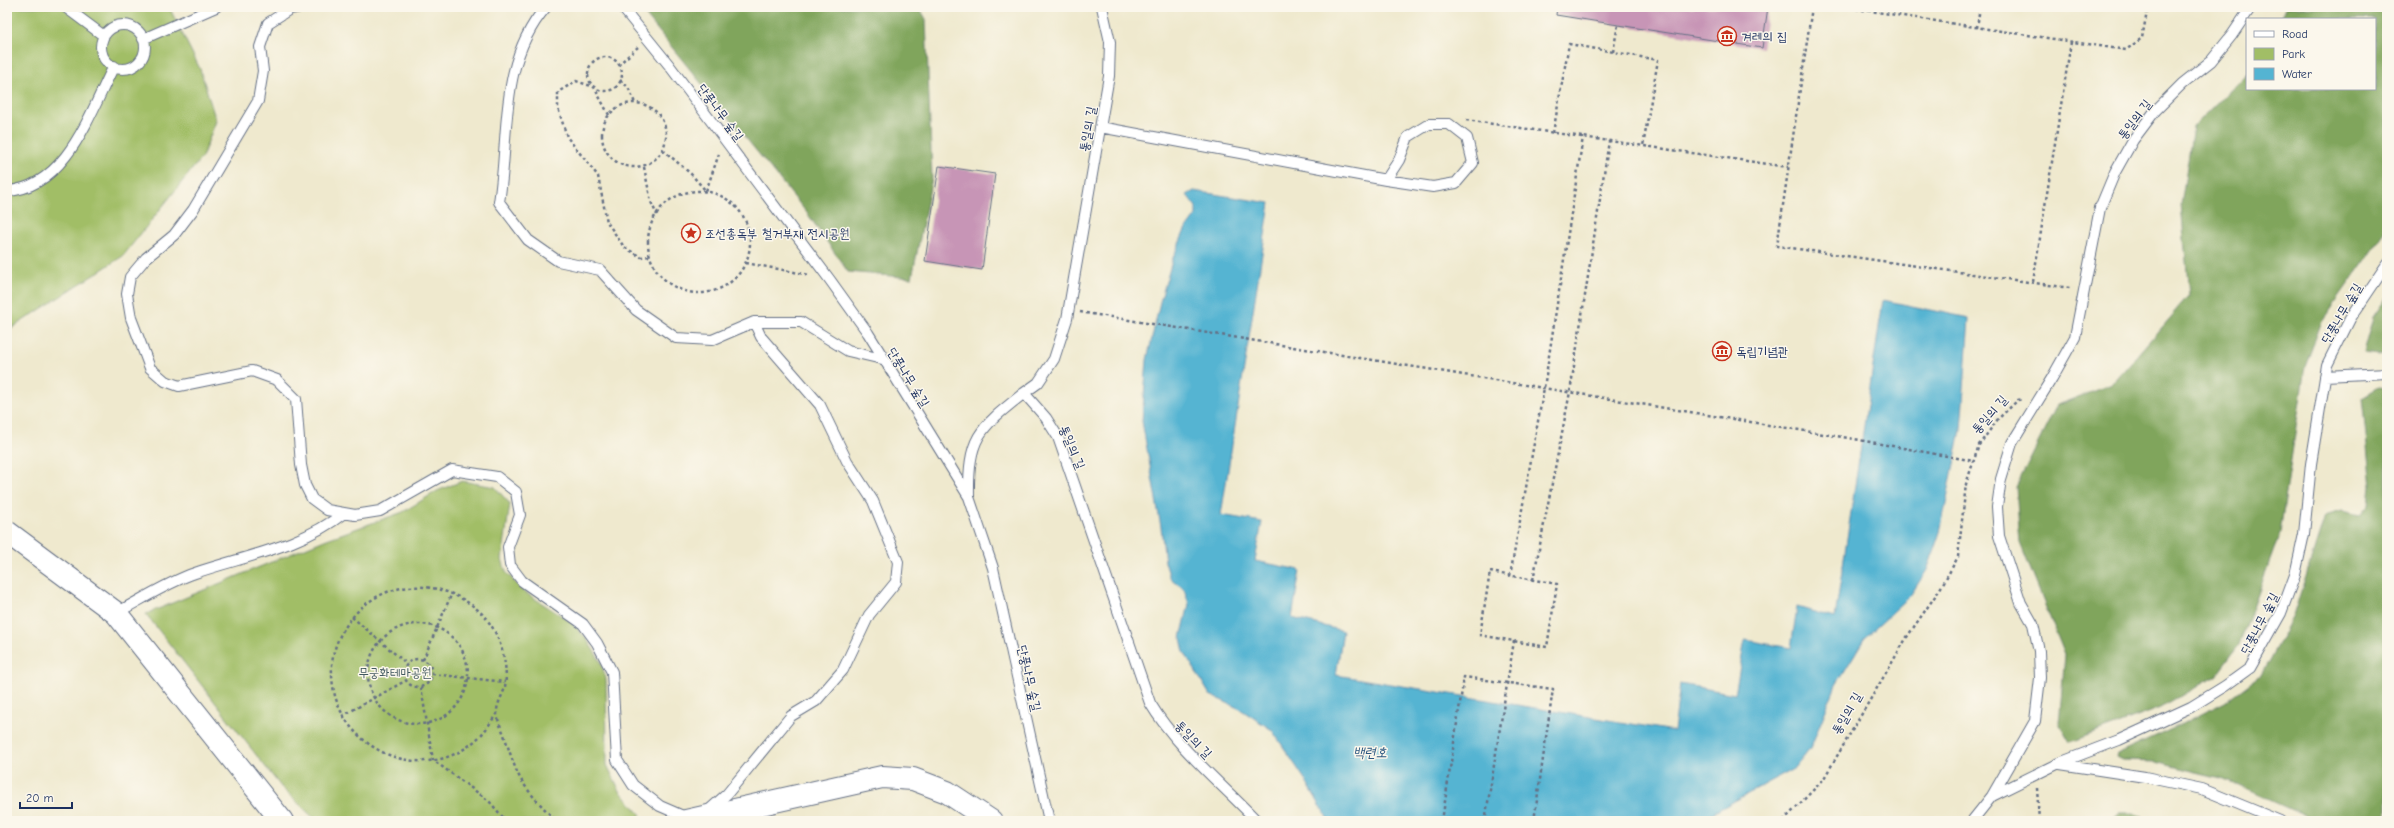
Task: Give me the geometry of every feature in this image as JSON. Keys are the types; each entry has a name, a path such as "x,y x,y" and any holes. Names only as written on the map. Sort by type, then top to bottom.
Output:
{"street":[{"path":"7,532 116,613 282,821"},
{"path":"693,819 882,777 913,779 940,789 991,821"}],"lane":[{"path":"65,7 104,36"},
{"path":"143,39 216,7"},
{"path":"300,7 290,9 268,23 260,47 263,71 258,101 193,210 174,235 146,258 130,277 127,294 131,318 150,368 165,380 179,386 252,371 277,380 296,399 305,485 312,499 328,510 355,515 380,511 452,470 497,478 516,492 520,515 508,547 510,565 522,581 583,624 598,643 612,672 617,760 633,785 660,806 693,819 727,794 791,716 816,701 843,670 869,615 896,582 898,562 873,501 847,461 820,405 761,336 754,322"},
{"path":"546,7 535,21 517,56 505,117 504,173 499,202 528,240 558,261 600,270 636,310 676,338 712,340 754,322 802,322 848,351 882,359"},
{"name":"단풍나무 숲길","path":"622,7 725,138 868,333 882,359 969,497 993,568 1049,821"},
{"name":"통일의 길","path":"1102,7 1110,42 1109,76 1068,310 1054,359 1038,383 1024,393 1046,418 1058,437 1150,703 1163,725 1257,821"},
{"name":"통일의 길","path":"2038,401 2075,336 2100,208 2115,172 2133,140 2155,111 2182,84 2211,61 2232,35 2251,7"},
{"path":"123,25 137,30 143,39 144,51 137,64 123,69 114,66 104,58 101,50 104,36 109,30 123,25"},
{"path":"7,191 31,185 54,171 85,128 114,66"},
{"path":"1100,127 1386,180 1433,187 1456,183 1473,163 1467,138 1449,124 1429,124 1408,137 1399,160 1386,180"},
{"name":"단풍나무 숲길","path":"1972,821 1992,796 2058,763 2119,740 2191,707 2225,686 2250,668 2281,613 2295,575 2304,534 2311,464 2325,376 2337,342 2350,319 2387,264"},
{"path":"2325,376 2387,373"},
{"path":"969,497 968,475 977,436 988,422 1024,393"},
{"path":"1992,796 2035,721 2040,678 2039,651 2033,624 2021,603 1999,536 1997,507 2001,479 2012,443 2038,401"},
{"path":"116,613 193,574 268,551 326,527 344,513"},
{"path":"2058,763 2146,777 2202,789 2280,821"}],"path":[{"path":"1812,7 1776,246 2034,282 2085,291"},
{"path":"1844,7 2126,50 2142,38 2148,7"},
{"path":"1977,28 1980,7"},
{"path":"1613,52 1618,25"},
{"path":"618,64 648,39"},
{"path":"2034,282 2071,42"},
{"path":"1553,133 1569,44 1658,60 1643,146"},
{"path":"609,115 594,87 588,77 588,71 594,61 604,57 618,64 622,75 618,85 609,91 598,90 594,87 576,82 558,92 558,108 567,137 598,176 607,222 624,247 641,257 650,256"},
{"path":"620,80 628,87 635,103"},
{"path":"635,103 646,105 661,117 666,128 667,139 663,150 657,159 644,167 626,167 616,162 608,154 602,134 609,115 616,108 635,103"},
{"path":"1462,119 1788,167"},
{"path":"1510,576 1544,388 1583,137"},
{"path":"706,191 725,138"},
{"path":"1533,580 1570,392 1609,141"},
{"path":"663,150 692,174 706,191"},
{"path":"644,167 651,202 656,215"},
{"path":"706,191 722,196 732,203 746,220 750,236 750,253 746,262 732,282 718,290 701,294 685,291 669,284 657,272 650,256 648,239 652,223 656,215 674,198 689,192 706,191"},
{"path":"746,262 830,280"},
{"path":"1068,310 1854,439 1974,461"},
{"name":"통일의 길","path":"1783,821 1823,780 1906,637 1940,589 1958,557 1966,484 1979,445 1998,419 2018,400 2032,398 2038,401"},
{"path":"1490,572 1510,576 1557,584 1547,647 1480,635 1490,572"},
{"path":"404,587 431,587 452,593 479,611 496,633 505,659 505,682 497,713 481,735 459,751 433,760 406,760 380,752 357,736 342,716 332,688 332,661 340,634 352,617 378,596 404,587"},
{"path":"423,660 452,593"},
{"path":"352,617 407,664"},
{"path":"422,623 438,627 451,635 461,648 467,662 468,678 464,694 456,708 443,718 427,724 412,724 397,720 384,711 374,699 368,684 368,669 371,654 380,640 392,630 406,624 422,623"},
{"path":"1485,821 1514,641"},
{"path":"414,659 423,660 430,665 432,674 429,683 421,687 412,687 405,681 403,672 407,664 414,659"},
{"path":"432,674 505,682"},
{"path":"1442,821 1464,677 1553,689 1534,821"},
{"path":"342,716 405,681"},
{"path":"421,687 433,760 488,801 506,821"},
{"path":"497,713 518,775 556,821"},
{"path":"2037,774 2039,821"}],"green space":[{"path":"7,7 169,7 200,69 216,121 202,157 123,256 7,331"},
{"path":"639,7 919,7 926,19 932,178 912,278 848,272 807,213"},
{"path":"2287,7 2387,7 2387,229 2322,321 2305,367 2280,533 2239,645 2216,676 2161,708 2070,742 2059,723 2065,655 2020,543 2016,487 2057,405 2112,384 2189,295 2181,205 2193,127 2246,75 2246,90 2376,90 2376,18 2281,18"},
{"path":"2387,297 2387,356 2363,353 2373,317"},
{"path":"2379,387 2387,388 2387,821 2316,821 2221,778 2155,762 2123,761 2117,758 2118,754 2225,702 2261,675 2293,616 2325,516 2342,511 2360,515 2369,505 2371,486 2362,397"},
{"name":"무궁화테마공원","path":"462,481 495,487 510,504 502,559 506,572 523,591 571,622 585,637 601,662 606,679 607,765 620,791 641,815 633,821 317,821 282,788 146,614 327,539 403,512 437,491"},
{"path":"2119,813 2134,813 2148,821 2110,821"}],"water":[{"name":"백련호","path":"1194,191 1270,203 1221,515 1262,522 1255,561 1300,570 1292,618 1343,631 1336,675 1674,731 1680,684 1735,694 1745,640 1791,648 1797,607 1835,618 1883,300 1969,318 1961,430 1940,532 1927,570 1910,596 1864,639 1836,685 1810,749 1795,768 1698,821 1329,821 1306,781 1272,730 1240,709 1210,695 1184,652 1181,638 1189,604 1184,589 1170,578 1165,562 1161,527 1142,421 1147,360 1160,302 1173,258 1185,230 1196,215 1196,207 1187,195"}],"building":[{"name":"겨레의 집","path":"1557,7 1768,7 1762,48 1556,15"},
{"path":"939,166 995,174 982,270 925,261"}],"place":[{"name":"겨레의 집","path":"1727,36"},
{"name":"조선총독부 철거부재 전시공원","path":"691,233"},
{"name":"독립기념관","path":"1722,351"}]}
